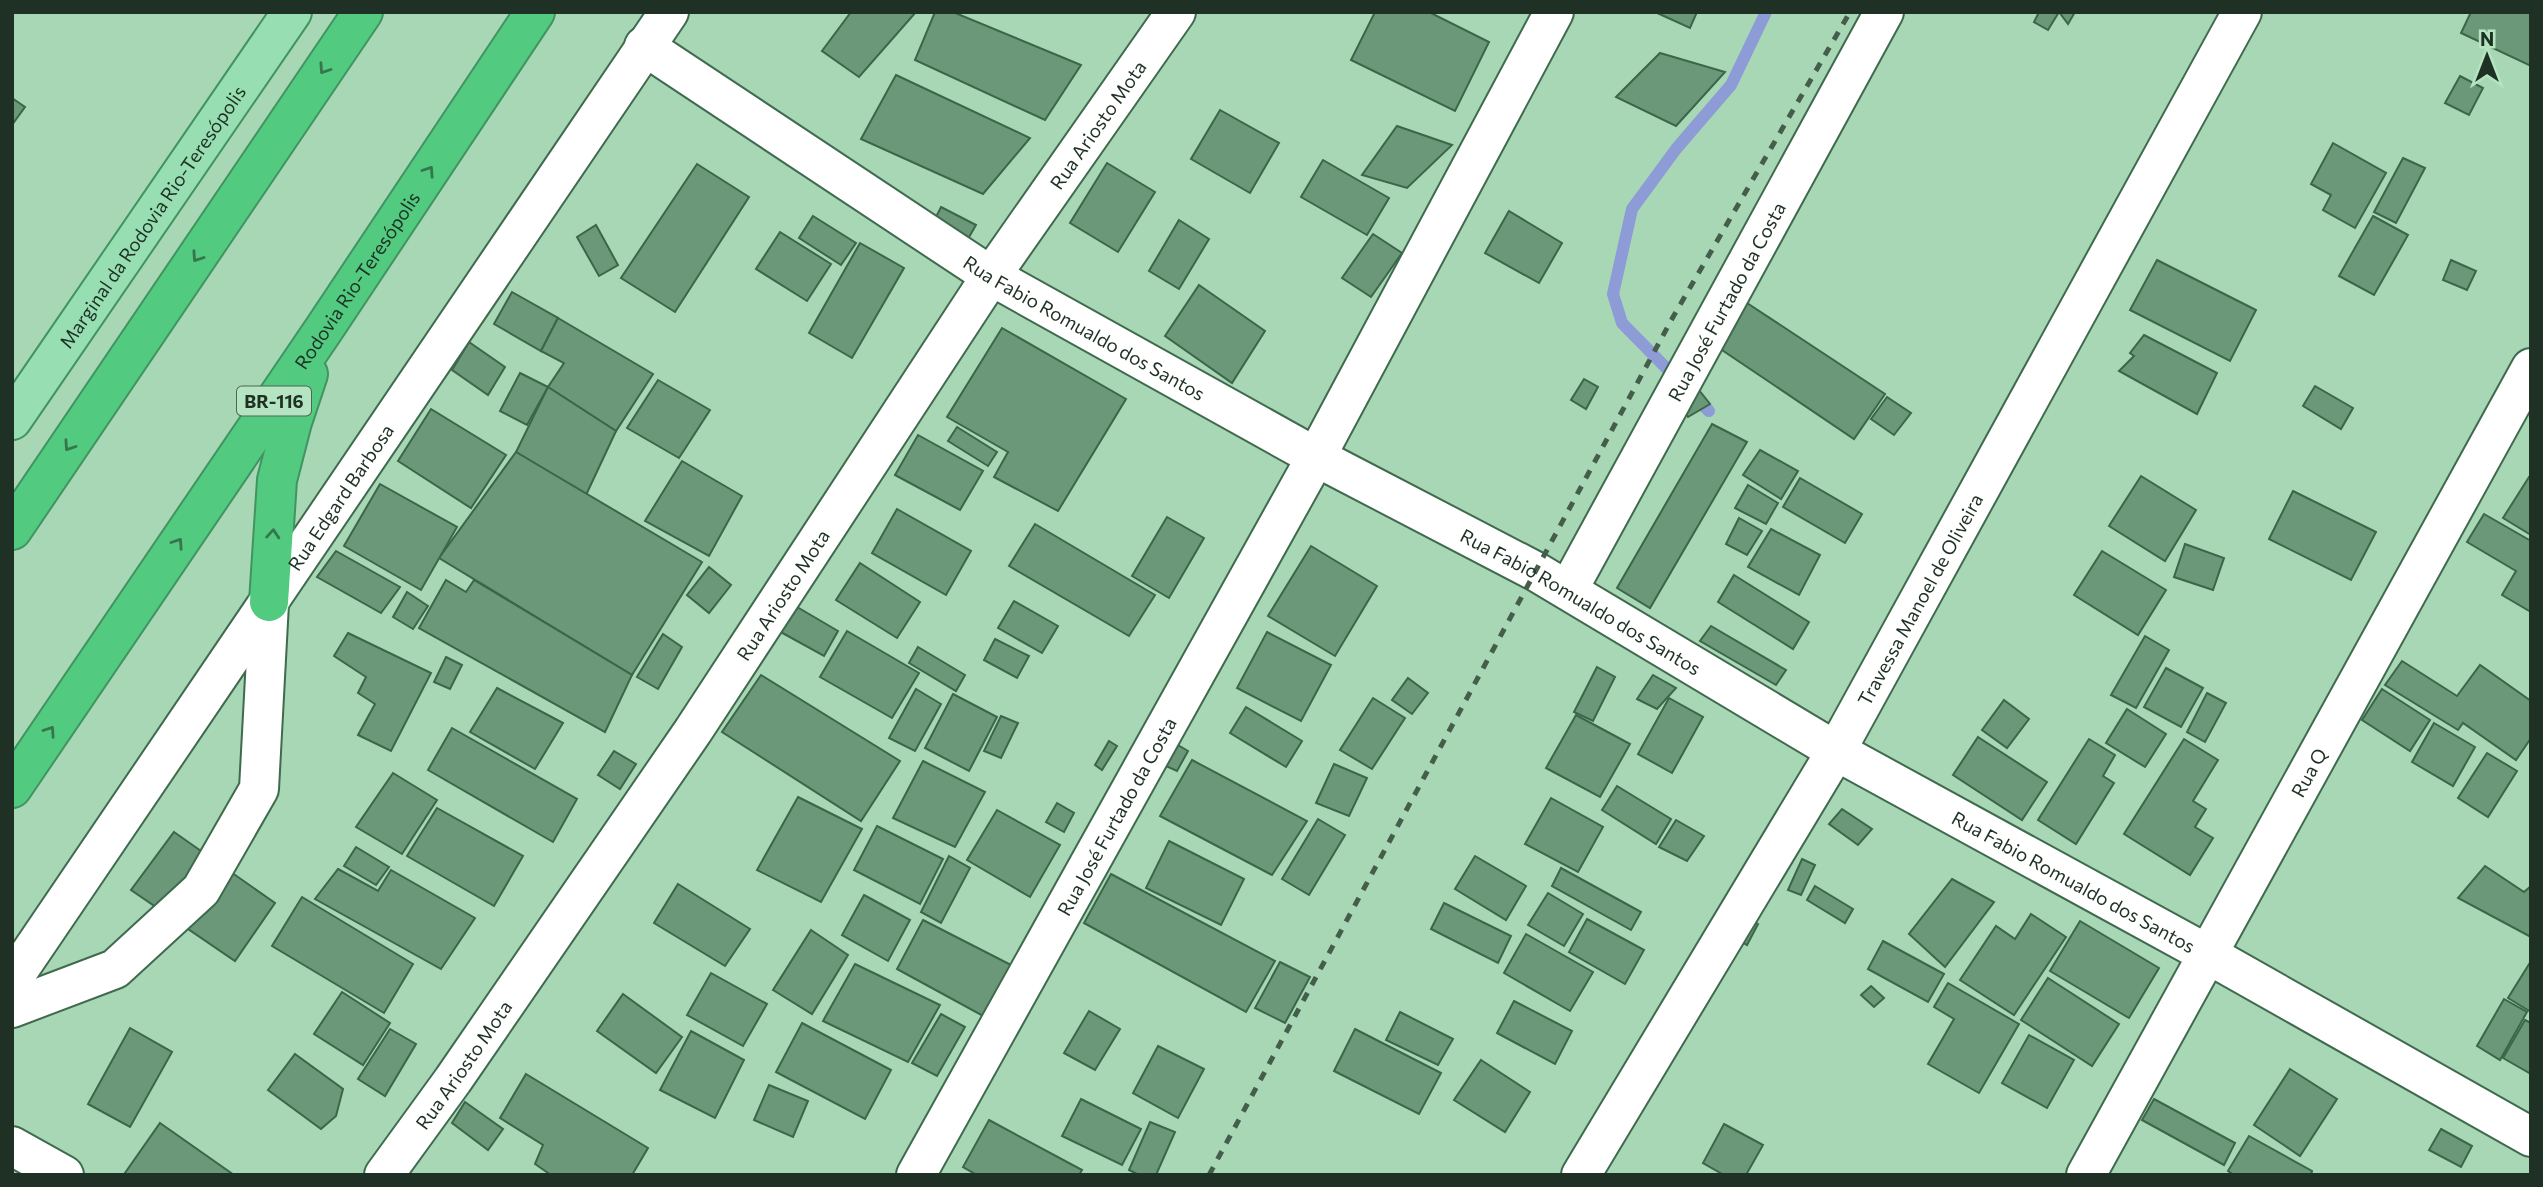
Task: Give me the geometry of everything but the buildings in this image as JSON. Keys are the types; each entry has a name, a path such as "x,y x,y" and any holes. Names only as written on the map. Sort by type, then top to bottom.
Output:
{"highway":[{"path":"12,530 363,12"},
{"name":"Rodovia Rio-Teresópolis","path":"12,788 324,329 535,12"},
{"path":"269,602 277,480 292,422 324,329"}],"main road":[{"name":"Marginal da Rodovia Rio-Teresópolis","path":"12,420 292,12"}],"street":[{"name":"Rua Edgard Barbosa","path":"12,979 669,12"},
{"name":"Rua Ariosto Mota","path":"384,1175 453,1080 692,731 991,276 1175,12"},
{"path":"1316,457 1554,12"},
{"name":"Rua José Furtado da Costa","path":"1568,590 1884,12"},
{"name":"Travessa Manoel de Oliveira","path":"1581,1175 1836,751 2242,12"},
{"name":"Rua Fabio Romualdo dos Santos","path":"644,46 991,276 1316,457 1568,590 1836,751 2209,955 2531,1137"},
{"name":"Rua Q","path":"2086,1175 2531,368"},
{"name":"Rua José Furtado da Costa","path":"916,1175 1316,457"},
{"path":"12,1008 115,969 201,890 259,789 269,602"},
{"path":"12,1146 64,1175"}],"waterway":[{"path":"1678,380 1622,323 1613,294 1632,209 1676,149 1731,85 1766,12"},
{"path":"1693,396 1709,411"}],"railway":[{"path":"1209,1175 1673,317 1850,12"}]}
